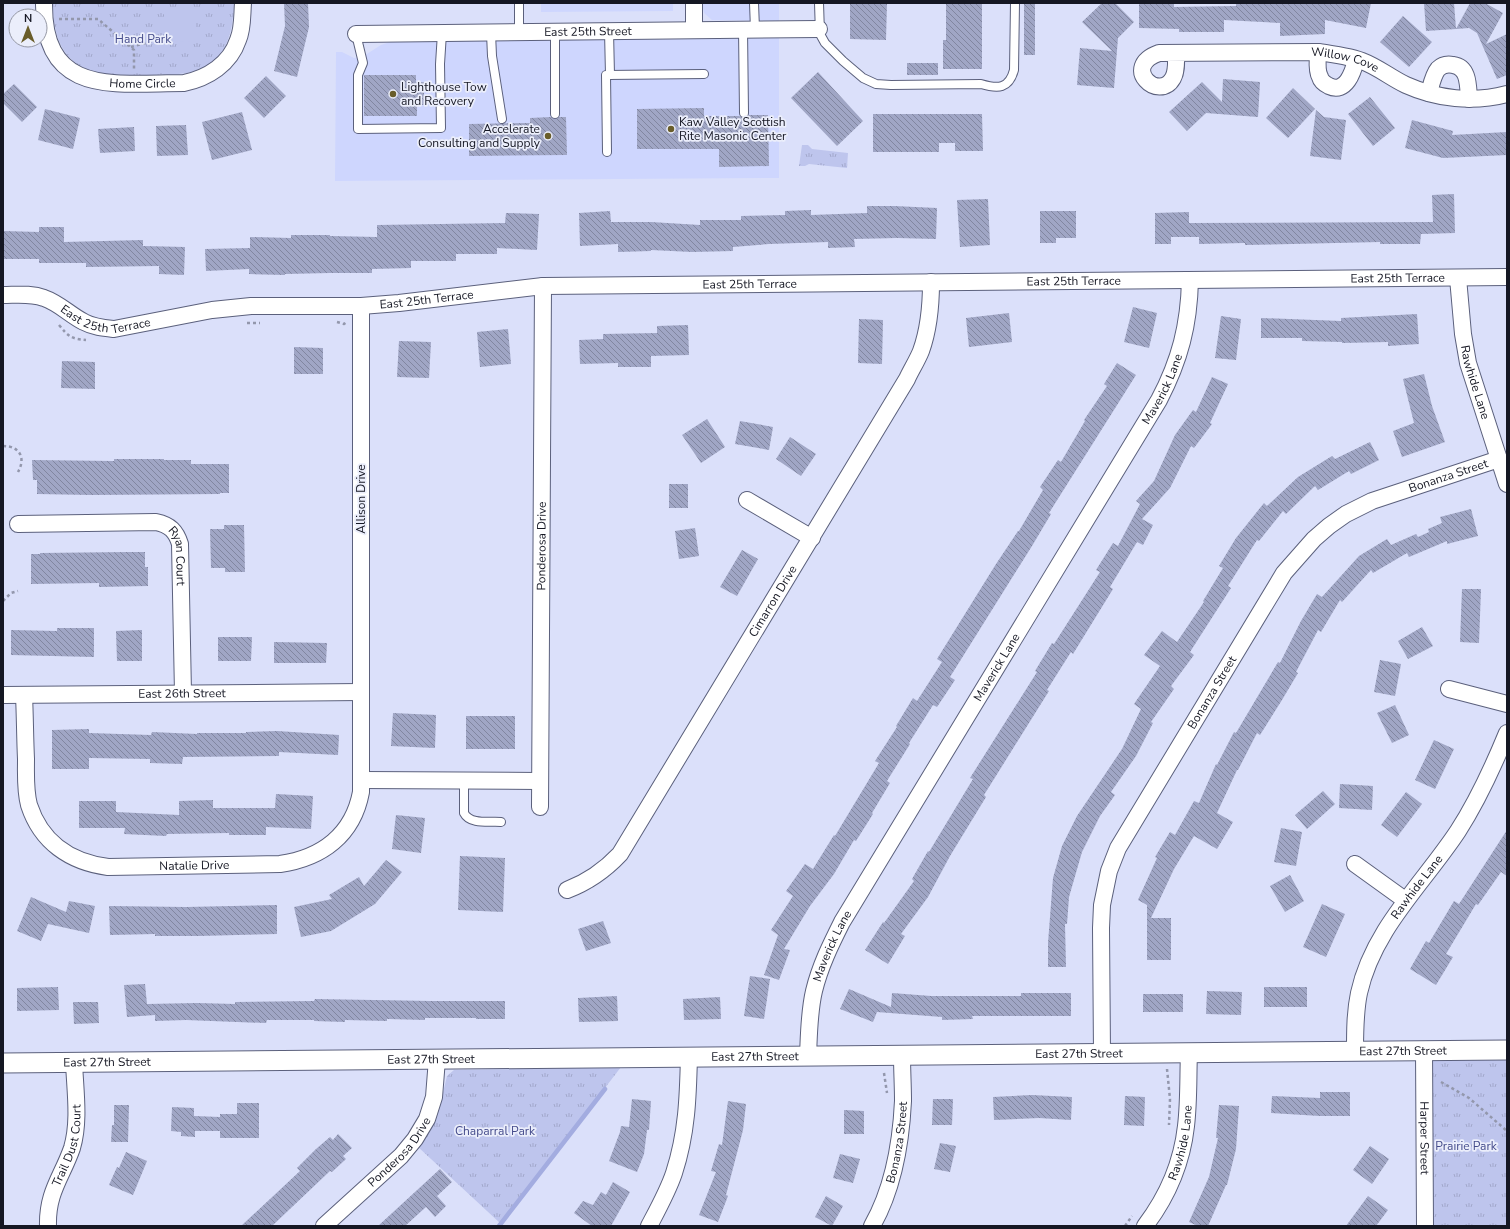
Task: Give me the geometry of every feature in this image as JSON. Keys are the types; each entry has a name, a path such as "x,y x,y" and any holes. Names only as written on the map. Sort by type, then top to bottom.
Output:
{"street":[{"name":"Home Circle","path":"44,3 46,32 50,44 60,61 81,77 108,84 184,82 194,81 208,75 219,68 230,57 239,40 243,3"},
{"path":"694,3 694,30"},
{"name":"East 25th Street","path":"356,34 819,28"},
{"path":"1318,52 1319,77 1330,87 1344,85 1353,72 1356,60"},
{"name":"Willow Cove","path":"1176,53 1318,52 1342,55 1378,69 1406,85 1448,98 1469,99 1496,97 1507,94"},
{"path":"1429,93 1438,70 1443,66 1450,64 1457,65 1464,70 1467,76 1469,99"},
{"name":"East 25th Terrace","path":"3,295 29,295 44,298 58,304 84,323 99,327 114,328 212,310 251,306 361,306 543,286 1458,278 1507,276"},
{"name":"Rawhide Lane","path":"1458,278 1463,334 1468,363 1507,484"},
{"name":"Maverick Lane","path":"808,1056 809,1020 814,992 821,968 842,922 1159,400 1178,358 1185,331 1190,302 1190,280"},
{"name":"Cimarron Drive","path":"567,890 583,884 597,875 609,866 620,854 907,379 920,351 927,328 930,282"},
{"name":"Ponderosa Drive","path":"540,807 543,286"},
{"name":"Allison Drive","path":"361,306 361,692"},
{"name":"Bonanza Street","path":"1102,1053 1101,928 1102,905 1109,871 1118,848 1284,574 1314,539 1346,514 1372,501 1499,459"},
{"path":"748,500 812,538"},
{"name":"Ryan Court","path":"18,524 156,522 172,528 177,534 180,544 183,693"},
{"path":"1449,690 1507,704"},
{"name":"East 26th Street","path":"3,695 361,692"},
{"name":"Natalie Drive","path":"24,695 26,788 29,804 35,819 53,844 65,853 92,865 108,867 280,864 302,860 323,850 339,837 348,826 356,812 360,798 362,780 361,692"},
{"name":"Rawhide Lane","path":"1355,1051 1355,1018 1359,992 1376,946 1405,900 1457,832 1475,803 1493,768 1507,733"},
{"path":"362,780 540,781"},
{"path":"1355,864 1405,900"},
{"name":"Harper Street","path":"1424,1050 1425,1226"},
{"name":"East 27th Street","path":"3,1063 1507,1050"},
{"name":"Rawhide Lane","path":"1145,1226 1157,1209 1171,1182 1181,1154 1186,1124 1189,1052"},
{"name":"Bonanza Street","path":"872,1226 886,1194 893,1172 899,1138 903,1101 902,1055"},
{"path":"650,1226 675,1172 685,1132 688,1105 688,1056"},
{"name":"Ponderosa Drive","path":"324,1226 401,1156 415,1139 427,1119 434,1097 436,1059"},
{"name":"Trail Dust Court","path":"48,1226 50,1201 54,1186 72,1147 76,1125 74,1062"}],"lane":[{"path":"519,3 519,32"},
{"path":"744,113 749,29 754,3"},
{"path":"819,3 819,28 825,44 863,78 876,84 981,84 996,88 1008,82 1014,70 1015,3"},
{"path":"609,31 610,75"},
{"path":"555,32 555,114"},
{"path":"356,34 363,63 358,75 358,129 441,128 440,64 443,48 442,33"},
{"path":"491,33 492,56 502,119"},
{"path":"607,152 606,75 704,74"},
{"path":"464,780 464,813 466,818 475,821 501,822"}],"path":[{"path":"59,19 98,19 134,50 134,69"},
{"path":"131,47 156,40 164,40"},
{"path":"3,446 11,446 16,448 18,451 22,458 22,466 18,472"},
{"path":"3,601 12,593 18,591"},
{"path":"1167,1068 1170,1099 1169,1127"},
{"path":"884,1073 887,1095"},
{"path":"1441,1082 1469,1098 1507,1131"},
{"path":"1125,1226 1133,1214"}],"shaded area":[{"path":"541,3 673,3 673,11 541,12"},
{"path":"702,3 779,3 779,21 712,20 704,13"},
{"path":"779,38 779,178 335,181 336,52 342,52 354,58 362,57 381,45 390,42"}],"green space":[{"name":"Hand Park","path":"53,3 234,3 232,27 229,38 224,48 210,64 200,69 179,74 122,75 104,74 90,70 79,65 70,58 64,50 55,29"},
{"path":"164,8 196,9 196,42 164,41"},
{"path":"802,145 808,145 812,149 848,153 847,168 809,164 799,166"},
{"name":"Prairie Park","path":"1424,1050 1507,1050 1507,1226 1425,1226"},
{"name":"Chaparral Park","path":"621,1067 501,1224 417,1146 440,1105 447,1076 454,1070"},
{"path":"504,1131 520,1131 521,1148 504,1148"}],"building":[{"path":"284,3 308,3 309,27 297,77 274,71 285,26"},
{"path":"850,3 887,3 886,40 850,39"},
{"path":"946,3 982,3 982,69 943,69 943,40 946,40"},
{"path":"1024,3 1035,3 1035,55 1024,55"},
{"path":"1102,3 1115,3 1134,22 1118,38 1114,88 1077,85 1080,48 1112,51 1082,22"},
{"path":"1139,3 1174,3 1174,7 1236,6 1236,3 1371,3 1366,28 1325,20 1325,34 1280,36 1280,23 1224,20 1224,32 1179,32 1179,29 1139,28"},
{"path":"1424,3 1454,3 1456,29 1426,31"},
{"path":"1470,3 1485,3 1503,13 1486,44 1507,34 1507,75 1497,79 1477,33 1469,28 1456,29"},
{"path":"1403,16 1432,42 1409,67 1380,42"},
{"path":"907,63 938,63 938,75 907,75"},
{"path":"818,72 863,121 837,146 791,98"},
{"name":"Lighthouse Tow and Recovery","path":"364,75 416,75 416,82 424,82 424,105 417,105 417,116 364,116"},
{"path":"266,76 286,96 264,118 244,98"},
{"path":"1223,79 1260,82 1258,117 1206,113 1187,131 1169,112 1202,82 1222,102"},
{"path":"14,84 37,107 22,122 3,103 3,94"},
{"path":"1293,88 1315,109 1288,138 1266,118"},
{"path":"1370,97 1395,128 1373,146 1348,114"},
{"path":"704,108 704,116 739,116 744,118 749,115 768,115 769,166 719,167 719,149 637,149 637,109"},
{"path":"45,109 80,118 73,149 38,140"},
{"path":"1316,110 1324,117 1346,120 1341,160 1310,156"},
{"path":"242,112 252,150 212,160 202,122"},
{"path":"873,114 982,114 983,151 955,151 955,143 939,143 939,152 873,152"},
{"path":"551,117 555,119 559,117 566,117 567,155 469,156 469,124 530,123 530,118"},
{"path":"1412,120 1453,131 1452,135 1507,132 1507,155 1443,158 1405,148"},
{"path":"186,125 188,155 157,156 156,126"},
{"path":"134,127 135,151 100,153 98,129"},
{"path":"1454,194 1455,233 1421,234 1420,244 1380,244 1380,242 1245,245 1245,243 1199,244 1199,237 1171,237 1171,244 1155,244 1155,213 1189,212 1189,223 1433,222 1432,195"},
{"path":"988,199 990,245 960,247 957,200"},
{"path":"867,206 937,208 936,239 854,239 855,247 828,248 828,242 769,244 733,247 733,251 692,252 651,250 618,252 618,244 580,246 579,213 610,211 611,222 651,222 700,225 700,220 741,220 741,216 785,215 785,211 811,210 811,215 867,213"},
{"path":"1040,211 1076,211 1076,238 1056,238 1056,243 1040,243"},
{"path":"506,213 539,214 537,250 497,248 497,254 456,254 456,261 411,261 411,268 372,269 372,273 285,275 249,274 249,269 206,271 205,249 250,248 250,237 291,238 291,235 330,235 377,237 377,225 505,223"},
{"path":"39,227 64,227 64,242 143,240 143,246 185,247 184,275 159,274 159,266 86,267 86,263 39,263 39,259 3,259 3,231 39,232"},
{"path":"1133,307 1157,313 1149,348 1124,342"},
{"path":"1009,313 1012,342 969,347 966,318"},
{"path":"1417,314 1419,344 1388,346 1388,342 1342,343 1302,341 1302,338 1261,338 1261,318 1341,321 1341,318"},
{"path":"1221,316 1241,319 1236,360 1215,358"},
{"path":"859,319 883,320 882,364 858,363"},
{"path":"688,325 689,355 651,356 651,367 618,367 618,363 580,364 579,340 603,339 603,334 657,333 657,326"},
{"path":"508,329 511,364 480,367 477,332"},
{"path":"399,341 431,342 429,378 397,377"},
{"path":"294,347 323,348 323,374 294,374"},
{"path":"62,361 95,362 95,389 61,388"},
{"path":"1117,363 1136,375 1049,513 1051,514 1032,546 950,677 955,680 937,707 933,705 909,743 910,744 887,781 890,783 872,813 873,814 856,841 854,840 834,874 810,906 784,949 790,950 779,980 764,975 778,935 771,930 793,896 786,891 805,864 813,869 834,835 835,836 879,763 875,761 897,727 896,726 913,698 917,701 942,662 937,659 996,564 1019,531 1043,490 1040,487 1058,460 1061,462 1085,421 1084,420 1107,386 1104,384"},
{"path":"1424,374 1432,406 1445,442 1402,457 1393,431 1414,423 1403,379"},
{"path":"1212,377 1228,384 1210,423 1212,424 1194,448 1191,446 1170,488 1142,519 1153,525 1143,545 1137,542 1110,587 1113,589 1073,654 1071,652 1047,690 1049,691 984,795 986,797 950,856 928,897 901,934 905,936 888,964 865,950 883,922 884,923 914,881 912,879 928,851 929,852 973,779 970,778 1037,672 1035,671 1052,643 1054,644 1100,572 1096,570 1113,543 1118,546 1140,504 1136,501 1154,481 1175,435 1193,410 1196,412"},
{"path":"707,419 725,447 701,463 682,435"},
{"path":"740,421 773,427 769,450 735,444"},
{"path":"790,437 816,454 801,476 776,459"},
{"path":"1370,442 1379,460 1351,474 1349,471 1318,490 1315,486 1286,514 1283,511 1259,541 1257,540 1228,586 1231,588 1190,652 1194,655 1171,686 1174,689 1151,722 1153,723 1136,756 1111,792 1115,795 1100,816 1082,852 1069,897 1067,924 1065,924 1066,967 1048,967 1048,943 1053,878 1062,846 1077,816 1122,749 1141,709 1134,704 1160,666 1144,655 1162,631 1177,642 1204,602 1203,601 1223,568 1219,566 1236,538 1264,503 1267,506 1298,477 1332,456 1335,459"},
{"path":"114,459 191,460 191,464 229,464 229,493 91,495 37,494 37,480 33,480 32,460 114,461"},
{"path":"669,484 688,484 688,508 669,508"},
{"path":"1471,509 1478,536 1447,544 1447,541 1409,557 1407,553 1373,573 1371,570 1342,602 1340,600 1321,632 1318,630 1296,672 1298,673 1260,735 1257,733 1237,770 1217,813 1233,822 1217,849 1194,836 1174,869 1151,918 1171,918 1171,960 1147,960 1147,905 1138,900 1157,858 1155,857 1170,832 1175,835 1194,801 1199,803 1216,764 1217,765 1234,732 1236,733 1278,662 1280,663 1301,621 1317,594 1322,597 1359,556 1387,539 1391,545 1416,534 1418,537 1429,532 1428,529 1442,523 1440,517"},
{"path":"224,525 244,525 245,572 225,572 225,568 211,568 210,529 224,529"},
{"path":"695,528 699,556 679,559 675,531"},
{"path":"742,550 758,559 737,596 720,587"},
{"path":"145,552 145,567 148,567 148,586 99,587 99,583 31,584 31,554"},
{"path":"1462,589 1481,589 1479,643 1460,642"},
{"path":"1422,627 1433,646 1408,659 1398,641"},
{"path":"57,628 94,628 94,657 11,655 11,630 57,631"},
{"path":"142,630 142,661 117,661 116,631"},
{"path":"218,637 252,637 251,661 218,661"},
{"path":"274,642 327,643 326,663 274,663"},
{"path":"1380,660 1401,664 1395,696 1374,692"},
{"path":"1395,705 1409,735 1392,743 1377,713"},
{"path":"393,713 436,715 435,748 391,746"},
{"path":"466,716 515,716 515,749 466,749"},
{"path":"89,729 89,733 151,735 152,732 197,734 277,731 339,735 338,755 279,752 279,756 183,757 182,764 150,763 150,759 89,758 89,769 52,769 52,730"},
{"path":"1434,740 1454,749 1435,789 1415,780"},
{"path":"1340,784 1373,786 1372,810 1339,808"},
{"path":"1323,791 1335,804 1307,829 1295,815"},
{"path":"1406,792 1422,804 1397,837 1381,825"},
{"path":"276,794 313,796 311,829 266,827 266,835 229,835 229,833 167,834 166,836 124,834 125,828 79,828 79,801 116,801 116,812 179,815 179,801 213,800 213,808 275,808"},
{"path":"396,815 425,818 421,853 392,849"},
{"path":"1281,828 1302,832 1296,866 1274,862"},
{"path":"1507,830 1507,876 1501,872 1478,905 1476,904 1446,954 1453,957 1436,985 1410,969 1426,941 1429,943 1454,901 1459,904"},
{"path":"460,856 505,858 503,912 458,910"},
{"path":"386,860 402,872 375,904 331,931 301,937 294,907 332,899 329,895 359,877 364,886"},
{"path":"1290,875 1304,901 1285,912 1270,886"},
{"path":"31,897 66,912 69,901 95,906 89,933 48,924 41,941 17,931"},
{"path":"1322,904 1345,914 1326,957 1303,947"},
{"path":"277,905 277,934 199,936 155,936 155,934 110,935 109,906 186,907"},
{"path":"603,921 611,943 586,951 578,929"},
{"path":"750,976 770,979 764,1019 744,1016"},
{"path":"145,984 147,1004 235,1004 235,1002 314,1001 315,999 505,1001 505,1019 425,1018 425,1020 387,1019 387,1021 345,1020 345,1022 314,1020 267,1020 266,1023 186,1020 155,1021 155,1015 127,1017 124,985"},
{"path":"58,987 59,1010 17,1011 17,988"},
{"path":"1264,987 1307,987 1307,1007 1264,1007"},
{"path":"849,989 891,1007 892,993 931,996 1021,996 1021,993 1071,993 1071,1016 972,1016 973,1019 942,1020 942,1017 877,1012 873,1022 840,1009"},
{"path":"1207,991 1242,992 1241,1015 1206,1014"},
{"path":"1143,994 1183,994 1183,1012 1143,1012"},
{"path":"617,996 618,1021 579,1022 578,998"},
{"path":"720,997 721,1019 684,1020 683,999"},
{"path":"73,1002 98,1002 99,1023 74,1024"},
{"path":"1320,1092 1350,1092 1350,1116 1271,1113 1272,1096 1320,1098"},
{"path":"1032,1095 1072,1097 1071,1120 1039,1118 994,1120 993,1097"},
{"path":"1125,1096 1145,1097 1144,1126 1124,1125"},
{"path":"632,1099 651,1101 649,1130 647,1130 644,1154 637,1172 609,1161 621,1126 629,1127"},
{"path":"933,1099 953,1099 952,1125 932,1125"},
{"path":"728,1101 746,1104 743,1130 726,1195 728,1196 718,1222 699,1215 716,1172 711,1171 719,1144 722,1145"},
{"path":"237,1103 259,1103 259,1138 220,1138 220,1131 195,1131 195,1137 181,1136 181,1132 171,1131 172,1107 194,1108 194,1116 220,1117 220,1114 237,1114"},
{"path":"114,1105 129,1105 128,1142 111,1142 112,1125 114,1125"},
{"path":"1219,1105 1239,1106 1236,1149 1227,1185 1208,1226 1198,1226 1189,1222 1209,1177 1218,1138 1216,1138"},
{"path":"844,1110 864,1111 864,1134 844,1134"},
{"path":"338,1134 352,1148 343,1156 346,1159 332,1172 330,1171 272,1226 241,1226 300,1171 297,1168 316,1149 330,1137 333,1140"},
{"path":"940,1143 956,1146 950,1172 934,1169"},
{"path":"1370,1146 1389,1159 1372,1184 1353,1170"},
{"path":"126,1152 147,1161 133,1195 109,1185"},
{"path":"840,1154 860,1159 853,1183 833,1178"},
{"path":"440,1169 452,1182 437,1196 446,1206 435,1217 426,1207 405,1226 378,1226"},
{"path":"613,1182 630,1192 611,1226 592,1226 574,1213 583,1201 593,1205 601,1192 606,1195"},
{"path":"826,1196 843,1206 832,1226 815,1217"},
{"path":"1368,1196 1388,1210 1376,1226 1346,1226"}],"waterway":[{"path":"499,1226 605,1089"}],"place":[{"name":"Lighthouse Tow and Recovery","path":"393,94"},
{"name":"Kaw Valley Scottish Rite Masonic Center","path":"671,129"},
{"name":"Accelerate Consulting and Supply","path":"548,136"}]}
